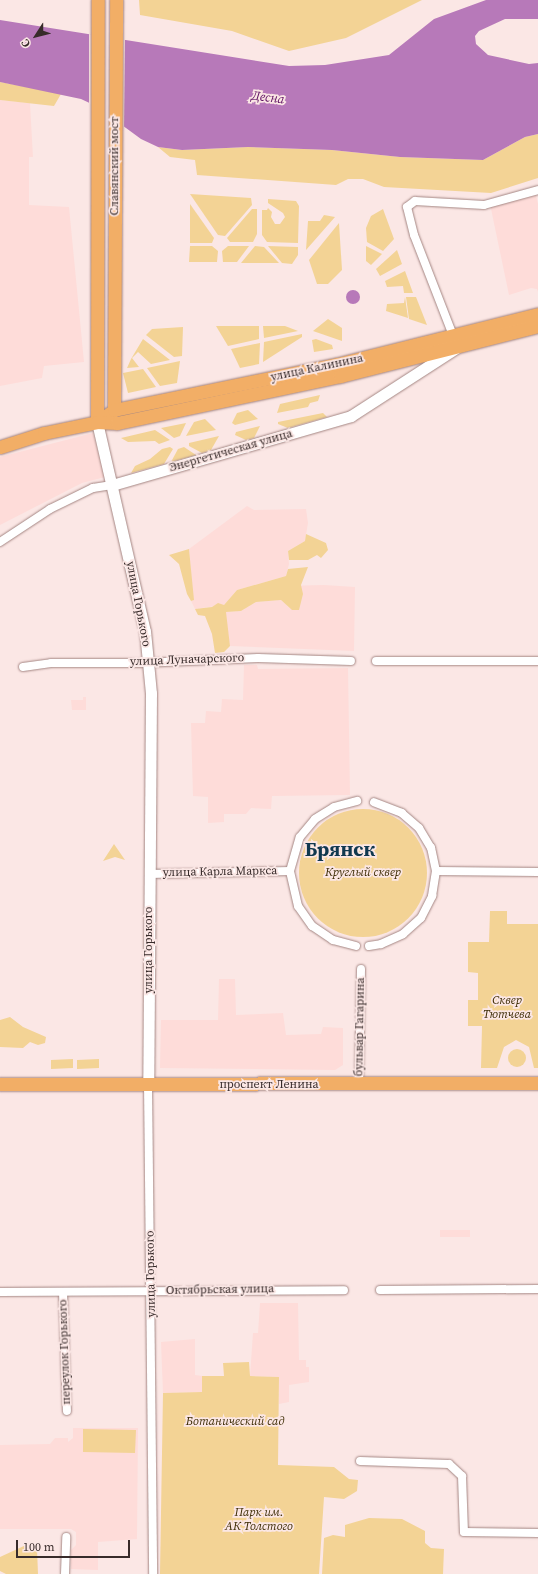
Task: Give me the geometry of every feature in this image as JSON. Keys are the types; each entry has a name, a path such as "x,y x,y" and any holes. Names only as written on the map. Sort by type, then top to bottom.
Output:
{"main road":[{"name":"Славянский мост","path":"96,332 98,0"},
{"name":"Славянский мост","path":"114,410 116,0"},
{"name":"улица Калинина","path":"0,447 44,434 97,422 117,423 340,376 456,342 538,314"},
{"name":"улица Калинина","path":"97,422 114,410 538,326"},
{"name":"улица Горького","path":"96,332 97,422"},
{"name":"проспект Ленина","path":"0,1084 148,1083 359,1085 538,1083"}],"street":[{"path":"456,342 408,213 408,206 415,201 484,205 538,190"},
{"name":"Энергетическая улица","path":"0,542 50,509 93,488 112,485 351,416 456,342"},
{"name":"улица Горького","path":"97,422 145,630 151,693 148,1083 151,1291 152,1574"},
{"name":"улица Луначарского","path":"23,667 51,663 148,662 258,658 351,661"},
{"path":"376,661 538,661"},
{"name":"улица Карла Маркса","path":"356,946 333,940 312,926 298,906 290,871 300,837 315,819 334,807 357,801"},
{"path":"369,946 381,944 403,934 421,918 432,896 436,871 431,848 419,828 402,812 374,802"},
{"name":"улица Карла Маркса","path":"149,874 290,871"},
{"path":"436,871 538,872"},
{"name":"бульвар Гагарина","path":"359,1085 361,969"},
{"path":"380,1290 538,1289"},
{"name":"Октябрьская улица","path":"0,1292 344,1290"},
{"name":"переулок Горького","path":"64,1292 67,1411"},
{"path":"360,1461 450,1464 462,1476 464,1532 538,1533"},
{"path":"65,1574 66,1536"}],"shaded area":[{"path":"0,100 30,103 33,157 29,157 29,205 69,207 84,362 44,366 42,378 0,386"},
{"path":"535,191 538,204 538,292 537,289 531,288 509,295 490,204"},
{"path":"93,433 105,477 82,483 0,525 0,457"},
{"path":"247,506 254,510 306,509 308,523 305,541 288,551 289,564 286,576 237,590 224,605 195,609 191,601 193,600 189,549"},
{"path":"324,585 355,587 354,651 230,646 225,612 241,611 256,602 281,600 292,610 283,586"},
{"path":"244,665 257,665 258,669 348,668 350,795 272,796 271,809 251,808 246,814 224,814 224,822 208,823 208,797 193,796 191,723 205,723 206,711 221,712 222,699 243,700"},
{"path":"83,697 86,697 86,710 72,710 71,700 83,700"},
{"path":"219,979 235,979 236,1015 283,1013 286,1035 321,1034 323,1027 343,1028 343,1065 335,1070 160,1068 161,1020 218,1020"},
{"path":"440,1230 470,1230 470,1237 440,1237"},
{"path":"260,1303 298,1303 299,1360 306,1360 306,1367 309,1367 309,1382 289,1385 289,1402 279,1404 279,1377 250,1376 253,1333 258,1333"},
{"path":"195,1339 195,1375 202,1376 203,1392 163,1393 161,1342"},
{"path":"73,1428 138,1428 137,1539 98,1542 98,1570 71,1569 71,1550 76,1545 76,1532 71,1529 0,1529 0,1445 50,1444 55,1438 68,1438 68,1442 73,1438"}],"green space":[{"path":"139,0 422,0 346,38 289,51 232,31 140,15"},
{"path":"0,82 61,94 54,106 0,100"},
{"path":"538,134 538,178 491,193 384,187 363,179 348,179 336,185 197,175 195,160 170,157 158,147 182,150 248,147 332,150 400,157 483,160 525,137"},
{"path":"190,194 251,198 252,205 225,236 218,235"},
{"path":"268,199 296,201 299,206 298,243 267,242 262,235 262,210 267,210 268,208 272,212 271,217 275,224 280,224 285,217 283,213 268,203"},
{"path":"190,204 214,238 212,243 190,243"},
{"path":"252,209 257,209 257,234 253,242 230,242 227,238"},
{"path":"383,209 394,239 383,251 367,242 366,228 371,216"},
{"path":"324,215 335,217 306,250 308,221 320,221"},
{"path":"339,223 342,270 328,284 317,284 309,260"},
{"path":"190,246 212,246 218,251 217,262 189,262"},
{"path":"228,246 249,246 237,262 223,262 222,251"},
{"path":"255,246 264,247 279,263 241,263"},
{"path":"268,246 298,247 298,255 292,264 282,263"},
{"path":"366,246 382,254 371,265 366,261"},
{"path":"397,250 402,264 380,276 376,269"},
{"path":"405,271 413,293 404,293 403,286 387,287 385,281"},
{"path":"405,297 408,318 386,311 387,304 404,303"},
{"path":"406,297 416,297 427,325 409,319"},
{"path":"328,319 342,328 342,341 313,331"},
{"path":"216,326 259,326 259,339 228,346"},
{"path":"263,326 285,326 298,331 264,338"},
{"path":"183,327 182,356 174,357 146,335 152,329"},
{"path":"302,334 302,337 263,362 264,342"},
{"path":"143,339 170,360 151,364 138,352 132,358 139,367 127,368 131,359"},
{"path":"316,339 332,345 333,349 314,352 312,340"},
{"path":"260,343 259,364 240,368 231,349"},
{"path":"180,361 177,383 160,386 147,368"},
{"path":"143,369 156,387 128,393 123,373"},
{"path":"320,395 318,401 310,403 308,407 277,413 280,404"},
{"path":"248,410 258,419 235,425 232,423 237,413"},
{"path":"323,413 327,417 288,428 278,424 278,422"},
{"path":"205,419 216,430 186,436 194,422"},
{"path":"186,423 180,436 174,438 161,428"},
{"path":"260,426 254,438 246,440 235,435 236,432"},
{"path":"155,430 170,440 159,444 155,441 128,442 121,438"},
{"path":"219,436 211,450 202,453 189,446 189,443"},
{"path":"170,447 173,449 164,464 131,473 135,466 150,459 162,449"},
{"path":"184,447 196,455 171,462 178,449"},
{"path":"306,534 326,543 328,550 321,558 317,555 308,560 289,560 288,551 305,541"},
{"path":"189,549 194,600 191,601 187,594 179,564 169,555"},
{"path":"308,567 301,585 303,594 299,610 292,610 281,600 256,602 241,611 226,612 230,646 224,652 215,653 212,634 205,616 198,615 195,609 212,607 218,603 224,605 237,590 286,576 288,569"},
{"name":"Круглый сквер","path":"363,809 375,810 387,814 408,828 422,849 426,861 426,885 422,897 408,918 387,932 375,936 363,937 351,936 339,932 318,918 304,897 300,885 299,873 300,861 304,849 318,828 339,814 351,810"},
{"path":"114,844 125,860 115,857 103,861"},
{"name":"Сквер Тютчева","path":"490,911 507,911 507,924 538,924 538,1068 534,1068 529,1047 516,1040 504,1047 497,1068 481,1068 482,1026 468,1026 468,1000 478,1000 478,973 468,972 468,942 489,942"},
{"path":"10,1017 23,1027 46,1037 45,1043 38,1045 30,1042 23,1048 0,1047 0,1020"},
{"path":"517,1049 523,1052 526,1058 523,1064 517,1067 511,1064 508,1058 511,1052"},
{"path":"73,1059 73,1068 51,1069 51,1060"},
{"path":"99,1059 99,1068 77,1069 77,1060"},
{"name":"Парк им. АК Толстого","path":"249,1362 250,1376 279,1377 278,1465 334,1467 349,1479 358,1480 357,1491 344,1499 324,1497 319,1574 160,1574 163,1393 202,1392 202,1376 224,1376 223,1363"},
{"path":"83,1429 136,1430 135,1453 83,1452"},
{"path":"369,1518 402,1519 425,1531 425,1543 431,1548 444,1549 443,1574 322,1574 324,1538 333,1535 345,1537 345,1525"},
{"path":"26,1545 37,1549 38,1574 6,1574 0,1571 0,1557"}],"water":[{"name":"Десна","path":"486,0 538,0 538,19 505,19 479,31 475,36 476,44 488,55 529,64 538,63 538,134 525,137 483,160 400,157 332,150 248,147 182,150 158,147 141,139 96,106 81,99 0,82 0,20 289,66 325,65 389,55 434,19"},
{"path":"350,290 356,290 360,294 360,300 356,304 350,304 346,300 346,294"}],"pier":[{"path":"89,34 125,37 124,130 89,105"}],"district":[{"name":"Брянск","path":"340,849"}],"park label":[{"name":"Ботанический сад","path":"235,1422"}]}
